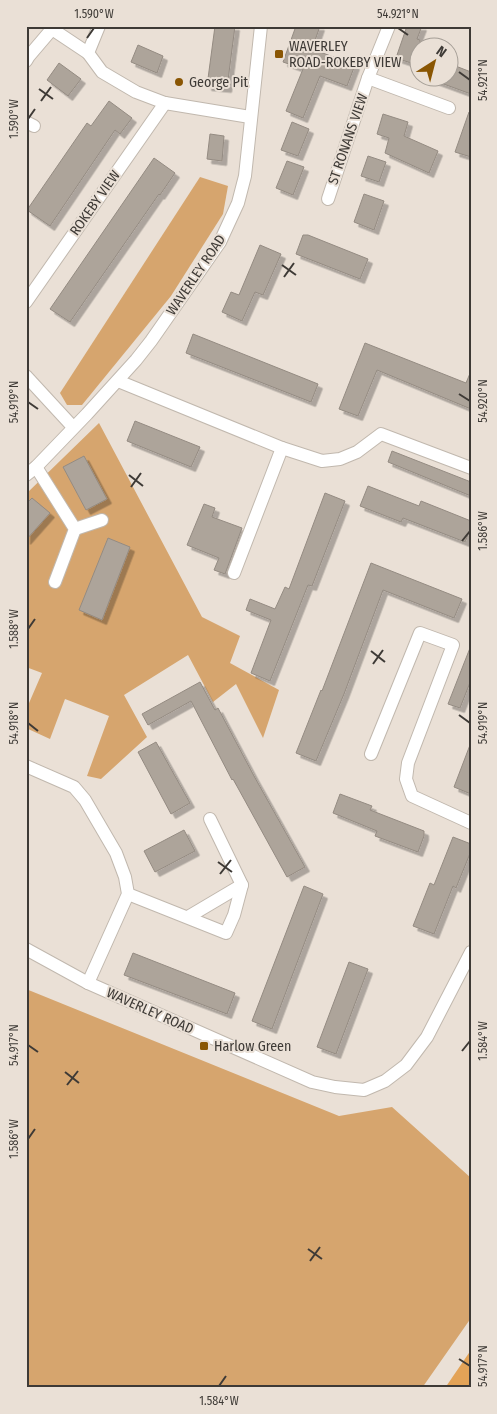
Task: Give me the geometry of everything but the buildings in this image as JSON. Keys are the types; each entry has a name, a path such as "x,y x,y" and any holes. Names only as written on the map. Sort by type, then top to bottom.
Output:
{"street":[{"path":"88,53 99,26"},
{"name":"WAVERLEY ROAD","path":"31,471 118,381 151,341 220,242 238,204 245,176 261,26"},
{"name":"ST RONANS VIEW","path":"328,199 368,78 389,26"},
{"path":"26,61 51,28 88,53 102,72 136,92 164,103 250,118"},
{"name":"ST RONANS VIEW","path":"368,78 450,108"},
{"name":"ROKEBY VIEW","path":"26,302 164,103"},
{"path":"26,376 73,427"},
{"path":"118,381 282,448 322,461 340,459 357,452 382,434 471,468"},
{"path":"234,573 282,448"},
{"path":"31,471 75,529"},
{"path":"75,529 102,520"},
{"path":"55,582 75,529"},
{"path":"370,754 420,633 454,645 408,763 406,779 412,796 471,823"},
{"path":"26,766 74,787 85,800 116,853 126,876 128,894 88,983"},
{"path":"128,894 226,933 234,915 242,886 210,819"},
{"path":"188,917 242,886"},
{"name":"WAVERLEY ROAD","path":"26,949 88,983 312,1082 364,1090 385,1081 406,1065 426,1037 471,952"}],"shaded area":[{"path":"200,177 228,186 223,214 171,296 82,405 67,405 60,393"},
{"path":"99,423 202,617 240,636 230,663 279,690 263,738 236,684 213,702 188,655 124,695 147,737 101,779 87,776 109,716 65,699 50,739 26,728 26,710 42,673 26,667 26,494"},
{"path":"26,989 339,1116 392,1107 471,1178 471,1318 422,1388 26,1388"},
{"path":"471,1350 471,1388 445,1388"}],"place":[{"name":"WAVERLEY ROAD-ROKEBY VIEW","path":"279,54"},
{"name":"George Pit","path":"179,82"},
{"name":"Harlow Green","path":"204,1046"}]}
